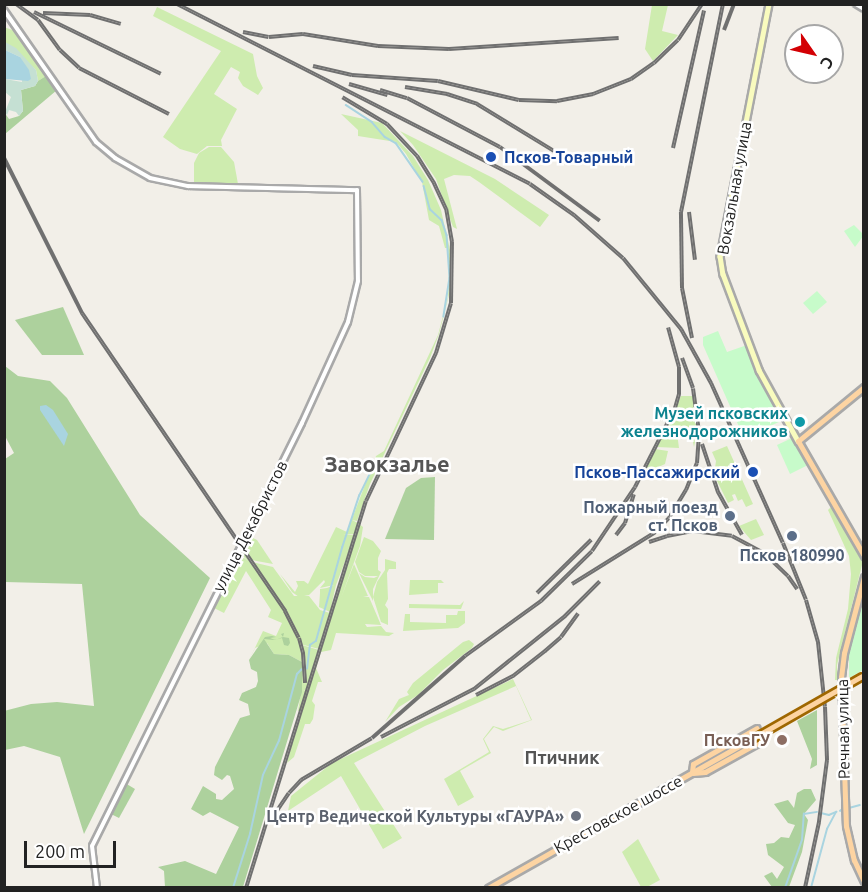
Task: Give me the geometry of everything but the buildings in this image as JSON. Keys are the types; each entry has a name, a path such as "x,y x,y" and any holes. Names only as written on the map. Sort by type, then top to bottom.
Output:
{"main road":[{"name":"Вокзальная улица","path":"769,4 720,256 723,274 759,370 864,556"},
{"path":"798,441 864,387"},
{"name":"Речная улица","path":"863,881 850,847 846,826 841,677 844,653 864,578"},
{"name":"Крестовское шоссе","path":"488,888 863,676"},
{"path":"757,728 693,764 692,772 705,772 761,741"}],"street":[{"path":"856,4 864,9"},
{"name":"улица Декабристов","path":"4,10 96,142 125,165 150,178 166,184 188,186 357,190 358,280 347,324 302,423 93,847 97,888"}],"green space":[{"path":"652,5 668,5 662,31 678,35 653,61 645,49"},
{"path":"157,7 253,54 257,76 263,88 258,95 243,86 238,78 240,72 231,67 214,94 237,109 221,140 222,146 207,146 197,154 180,149 163,137 221,51 153,16"},
{"path":"4,27 15,31 46,76 38,81 36,70 5,42"},
{"path":"5,42 16,48 36,70 38,81 35,86 21,90 23,111 19,116 16,112 9,110 7,115 5,112 11,97 5,92 5,79 22,82 20,57 5,50"},
{"path":"46,76 57,90 5,134 4,112 9,119 19,116 23,111 21,90 35,86"},
{"path":"341,114 382,123 413,156 428,180 441,210 451,254 451,281 449,295 439,334 430,358 370,484 357,521 352,520 358,523 355,534 343,535 355,535 336,585 330,612 319,607 320,589 334,585 320,588 324,580 309,595 299,597 292,592 280,574 295,592 298,586 296,581 304,581 308,584 336,527 347,532 376,456 384,451 438,335 448,297 449,275 448,248 445,248 439,226 429,220 422,182 406,154 396,142 358,136 358,130"},
{"path":"400,131 495,179 549,215 540,227 470,176 454,175 444,179 457,229 453,227 436,179 413,145"},
{"path":"209,147 221,147 234,162 238,184 194,184 194,163 199,153"},
{"path":"854,225 864,235 855,247 844,231"},
{"path":"817,291 827,302 813,314 803,303"},
{"path":"63,307 84,355 42,355 15,320"},
{"path":"718,331 727,352 747,345 781,421 744,438 703,345 703,337"},
{"path":"5,366 18,376 50,381 67,398 140,515 210,578 84,834 60,757 24,746 5,750 4,711 31,704 57,702 94,706 82,584 5,582 5,459 14,453 5,436"},
{"path":"681,396 694,396 697,432 694,447 690,428 677,433 679,448 657,447"},
{"path":"794,437 808,465 790,474 777,445"},
{"path":"727,446 753,504 746,507 742,499 738,501 735,494 732,495 734,500 728,503 714,475 716,461 712,452"},
{"path":"655,449 668,451 665,464 643,474"},
{"path":"435,477 434,540 385,539 406,488 421,478"},
{"path":"832,506 863,561 837,665 838,680 835,680 836,658 848,609 851,574 849,556 828,510"},
{"path":"756,519 764,535 751,540 739,526"},
{"path":"359,524 363,527 360,546 341,598 354,564 368,596 363,597 369,597 381,625 365,624 367,627 381,626 386,632 394,633 389,636 336,633 331,650 321,652 316,668 322,682 318,682 312,701 315,705 313,719 310,724 305,724 294,757 287,763 301,711 298,711 302,686 302,662 289,655 274,654 267,643 255,648 249,660 263,631 276,636 282,623 268,617 271,610 246,571 224,613 212,607 235,560 244,558 248,561 244,557 236,558 241,549 283,609 252,562 273,567 294,596 309,596 320,610 330,613 319,649 300,644 305,685 306,666 302,645 319,650 308,688 303,691 308,689"},
{"path":"249,536 257,540 273,564 252,560 242,547"},
{"path":"364,537 373,541 381,551 378,558 378,570 381,572 373,589 373,601 359,573 365,577 378,576 365,576 359,572 355,562"},
{"path":"385,559 396,562 396,569 389,569 387,573 388,599 385,605 388,609 388,625 381,622 373,597 377,582 385,570"},
{"path":"410,580 441,580 444,583 438,583 438,593 409,595"},
{"path":"863,595 863,670 849,678 849,651"},
{"path":"464,601 461,609 409,608 409,604 460,605"},
{"path":"458,611 465,611 465,623 458,628 403,631 405,614 410,614 410,622 446,623 446,615 457,615"},
{"path":"265,637 276,637 270,638 275,640 264,639 274,654 289,655 302,662 302,692 243,887 165,887 164,871 158,867 185,861 216,874 239,827 210,812 203,816 191,809 203,786 216,794 216,799 222,800 234,789 230,776 227,775 222,780 214,775 215,767 240,718 250,715 248,704 239,700 242,693 256,687 258,681 257,672 251,669 249,660"},
{"path":"283,637 289,638 290,643 288,646 284,645 282,638 277,639"},
{"path":"469,640 474,644 472,648 443,670 418,695 399,707 385,722 399,699 409,695 407,692 413,683 463,642"},
{"path":"513,679 532,720 503,731 494,727 484,739 491,753 460,771 474,797 469,800 458,806 444,779 489,752 483,739 493,726 503,729 531,720 516,686 425,726 354,763 402,838 383,849 341,776 288,811 291,796 332,763"},
{"path":"817,710 817,765 810,769 812,759 797,721"},
{"path":"125,783 135,789 119,818 109,813"},
{"path":"804,789 811,789 816,800 804,814 808,820 802,852 789,887 772,887 764,876 772,872 777,879 784,867 768,855 766,844 774,843 781,837 789,838 795,825 788,823 774,804 788,800 794,808 797,793"},
{"path":"605,824 606,827 494,888"},
{"path":"638,839 660,880 647,887 641,887 622,852"}],"water":[{"path":"5,50 20,57 29,70 31,79 28,81 5,79"},
{"path":"46,405 53,410 68,434 64,446 40,410 40,406"}],"waterway":[{"path":"346,105 372,122 385,137 396,143 423,182"},
{"path":"424,186 430,209 442,220 447,235 450,278 444,317"},
{"path":"307,669 310,645 316,641 359,496 373,467"},
{"path":"233,888 250,834 263,775 279,741 297,674 301,670"},
{"path":"849,808 860,805"},
{"path":"785,888 802,840 804,814 817,812"},
{"path":"821,813 829,815 836,812"},
{"path":"811,888 827,829 836,812"}],"railway":[{"path":"16,4 38,20 60,50 79,68 169,114"},
{"path":"177,4 530,184 574,215 623,258 681,329 711,383 783,543 806,600 818,642 825,707 827,760 819,822 805,888"},
{"path":"313,66 352,75 438,81 519,100 557,101 593,94 631,79 654,63 678,40 702,4"},
{"path":"692,338 682,288 681,212 723,4"},
{"path":"724,30 734,4"},
{"path":"673,148 704,10"},
{"path":"34,12 161,74"},
{"path":"43,13 90,15 121,24"},
{"path":"243,32 269,37 303,34 378,46 449,49 619,38"},
{"path":"349,84 387,95"},
{"path":"405,87 447,94 477,104 554,151"},
{"path":"380,90 407,98 500,147 600,221"},
{"path":"246,888 366,501 436,353 451,303 452,242 446,209 434,183 417,156 387,124 342,97"},
{"path":"4,158 82,313 285,611 299,638 303,653 305,683"},
{"path":"689,212 695,260"},
{"path":"272,818 301,780 372,738 465,656 541,601 592,551 635,487 675,408 679,394 679,367 668,327"},
{"path":"572,584 654,533 669,518 686,490 697,463 699,432 693,388 682,358"},
{"path":"702,444 718,492 742,535"},
{"path":"616,535 625,523 634,494"},
{"path":"649,542 693,531 732,536 764,553 788,576 797,589"},
{"path":"537,593 591,540"},
{"path":"381,737 474,689 565,616 600,581"},
{"path":"476,695 513,676 545,651 561,637 578,614"}],"place":[{"name":"Псков-Товарный","path":"491,157"},
{"name":"Музей псковских железнодорожников","path":"800,422"},
{"name":"Псков-Пассажирский","path":"753,472"},
{"name":"Пожарный поезд ст. Псков","path":"730,516"},
{"name":"Псков 180990","path":"792,536"},
{"name":"ПсковГУ","path":"782,740"},
{"name":"Центр Ведической Культуры «ГАУРА»","path":"576,816"}],"district":[{"name":"Завокзалье","path":"387,464"},
{"name":"Птичник","path":"562,757"}]}
